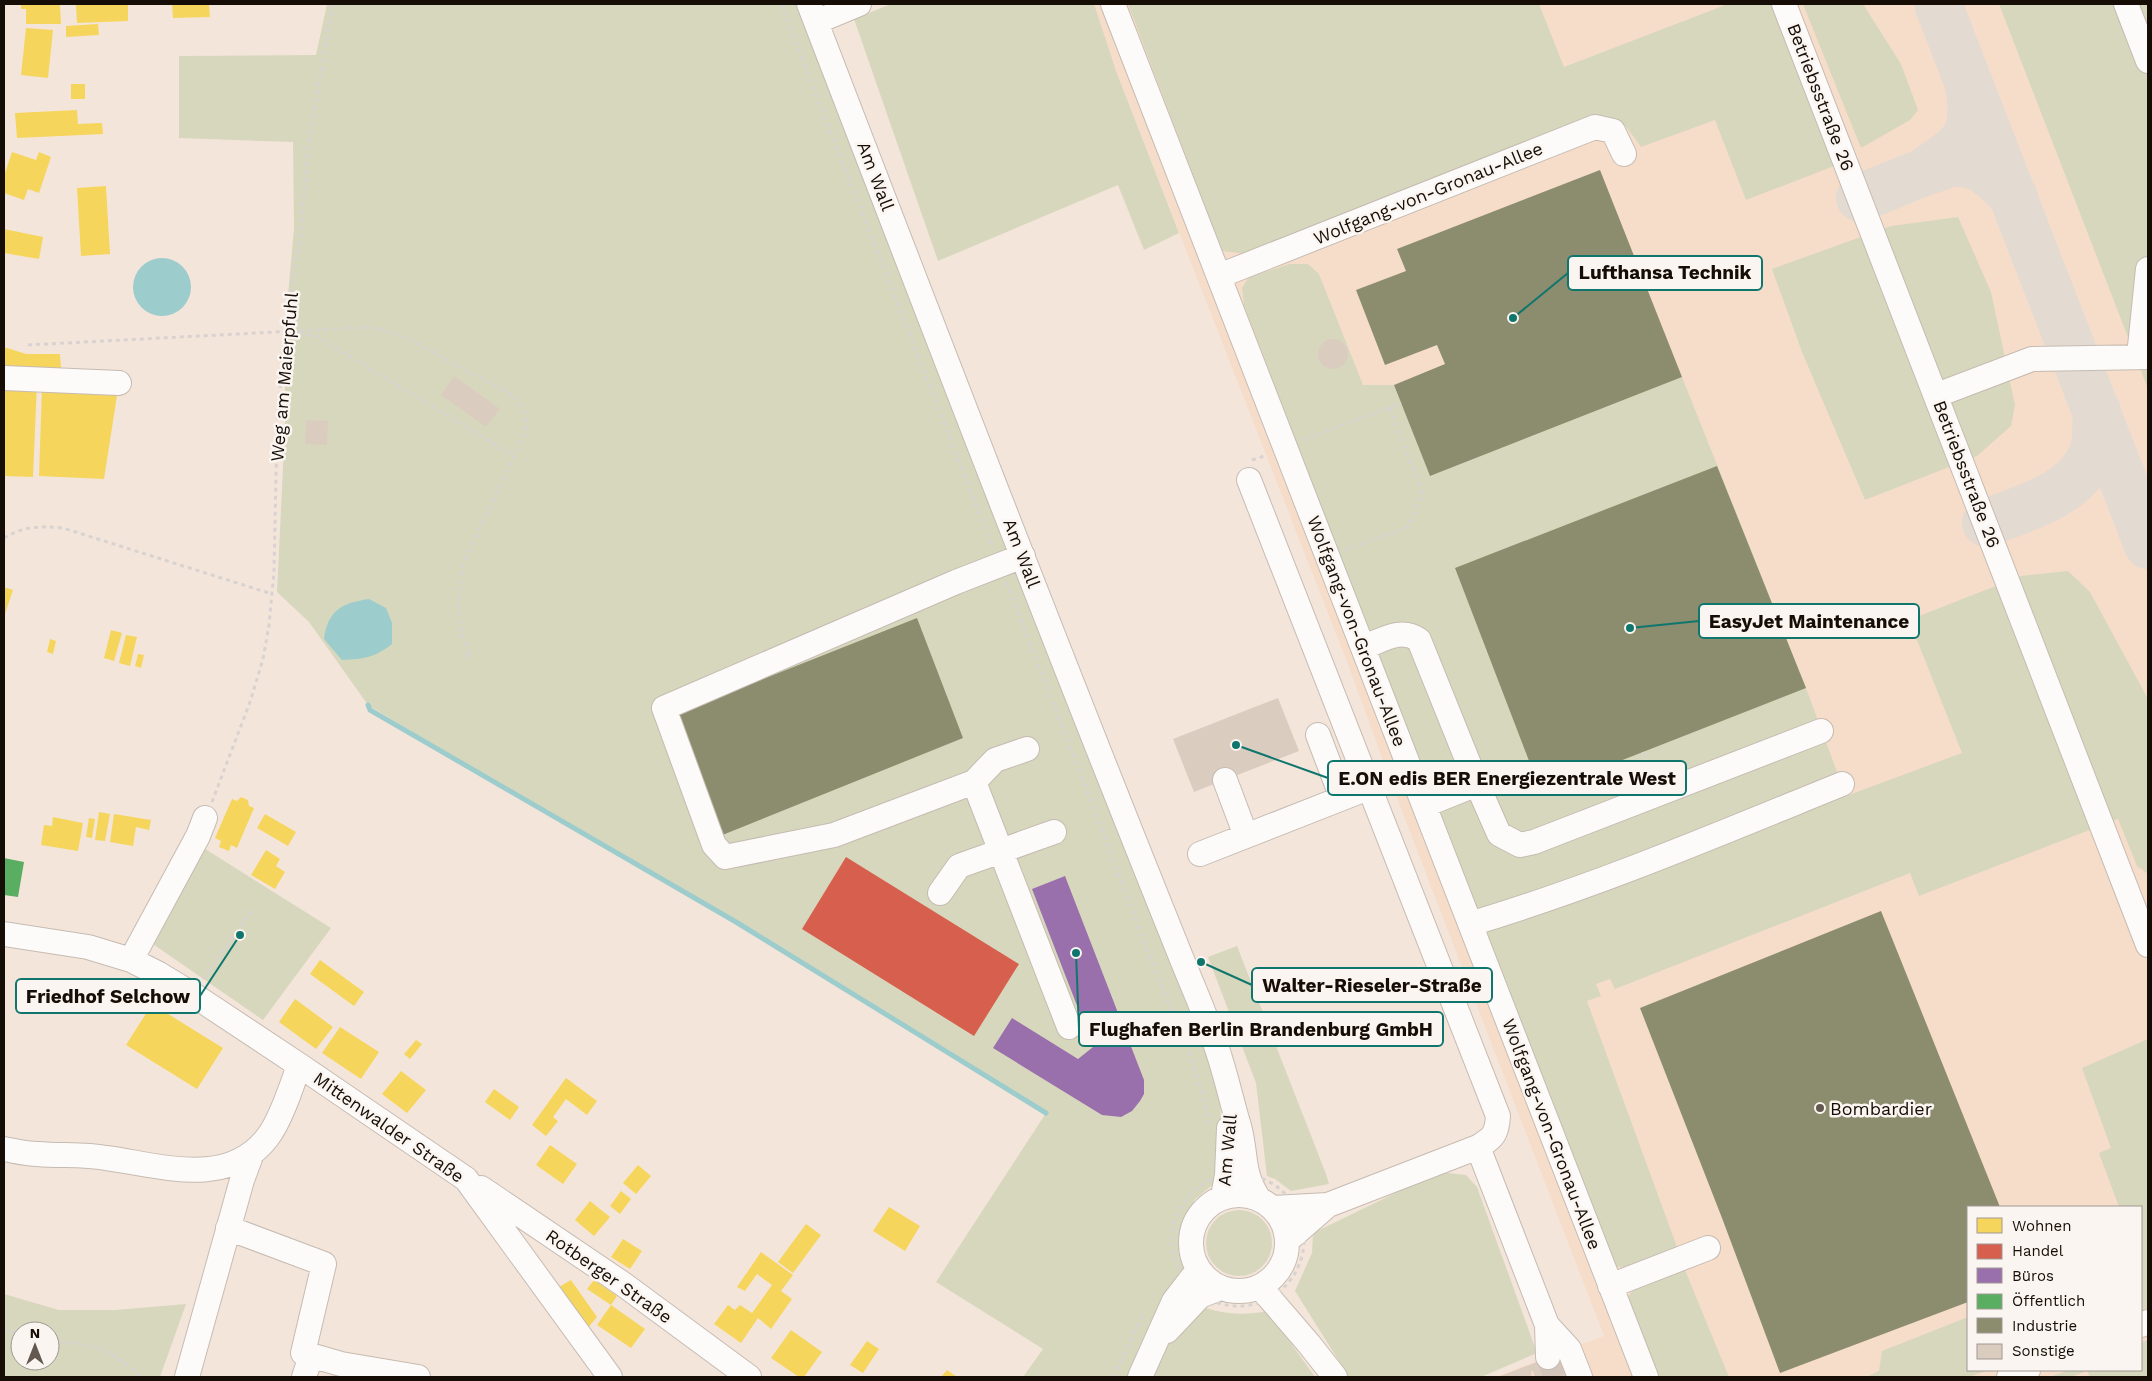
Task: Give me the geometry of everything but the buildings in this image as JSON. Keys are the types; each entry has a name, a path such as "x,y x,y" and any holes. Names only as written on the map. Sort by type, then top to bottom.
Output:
{"street":[{"path":"813,13 859,4"},
{"name":"Wolfgang-von-Gronau-Allee","path":"1113,4 1219,276 1275,451 1328,557 1646,1377"},
{"name":"Betriebsstraße 26","path":"1784,4 2148,945"},
{"path":"2126,4 2148,61"},
{"name":"Am Wall","path":"813,13 1121,808 1220,1057 1231,1104 1244,1144 1223,1179 1250,1186 1284,1216"},
{"name":"Wolfgang-von-Gronau-Allee","path":"1219,276 1595,127 1613,131 1624,154"},
{"path":"1937,396 2032,359 2144,357 2148,269"},
{"path":"4,378 119,383"},
{"path":"1249,480 1357,793 1498,1116 1497,1130 1489,1140 1478,1147 1328,1205 1284,1216 1284,1264 1273,1287"},
{"path":"1023,556 956,582 664,708 714,845 725,857 834,835 974,782 994,760 1026,749"},
{"path":"1364,647 1397,634 1410,634 1419,640 1499,834 1520,845 1534,842 1822,731"},
{"path":"1318,735 1357,793"},
{"path":"1200,854 1411,771"},
{"path":"1225,780 1246,836"},
{"path":"974,782 1069,1027"},
{"path":"1425,805 1477,784"},
{"path":"1470,924 1546,901 1645,864 1842,784"},
{"path":"131,960 198,836 205,818"},
{"path":"940,893 959,866 1054,832"},
{"name":"Mittenwalder Straße","path":"4,934 88,947 131,960 192,994 466,1178 610,1377"},
{"path":"4,1149 36,1154 105,1157 157,1168 198,1170 227,1167 252,1153 268,1138 300,1065"},
{"path":"1478,1147 1547,1325 1548,1357"},
{"path":"188,1377 228,1228 252,1153"},
{"name":"Rotberger Straße","path":"466,1178 623,1284 749,1377"},
{"path":"1201,1284 1190,1244 1192,1231 1201,1213 1215,1201 1223,1179"},
{"path":"228,1228 324,1264 302,1353 308,1366 342,1364 418,1377"},
{"path":"1610,1286 1708,1248"},
{"path":"1140,1377 1174,1301 1201,1284 1233,1292 1247,1292 1273,1287"},
{"path":"1273,1287 1309,1344 1335,1377"},
{"path":"1547,1325 1569,1349 1580,1377"},
{"path":"2009,1377 2025,1371"}],"path":[{"name":"Weg am Maierpfuhl","path":"205,818 234,748 263,658 269,625 272,594 277,426 285,330 301,230 308,147 333,4"},
{"path":"781,4 1067,736 1204,1095 1210,1130"},
{"path":"28,345 285,330 371,327 401,335 516,397 525,414 526,431 464,562 458,609 462,634 471,656 462,655"},
{"path":"285,330 316,336 514,456"},
{"path":"1275,451 1401,403"},
{"path":"1328,557 1408,527 1423,494 1389,407"},
{"path":"4,538 17,530 37,526 63,528 272,594"},
{"path":"1643,752 1659,793"},
{"path":"192,994 253,908"},
{"path":"1260,1178 1278,1188 1284,1216 1302,1251 1300,1261 1296,1271 1250,1306 1225,1305 1201,1284 1176,1267 1172,1239 1174,1226 1180,1208 1190,1194 1223,1179 1260,1178"},
{"path":"60,1342 78,1343 105,1350 120,1359 141,1377"}],"shaded area":[{"path":"1076,4 2148,4 2148,1377 1495,1377 1604,1336 1390,780 1347,662 1116,71"}],"green space":[{"path":"327,4 801,4 1219,1089 1223,1146 1215,1183 1194,1200 1185,1242 1190,1273 1206,1308 1236,1314 1268,1311 1315,1377 1023,1377 1043,1349 936,1282 1046,1113 736,922 368,705 309,622 277,592 285,426 285,330 294,228 293,142 179,138 179,56 316,55"},
{"path":"891,4 1094,4 1116,71 1179,233 1144,250 1118,185 938,261 854,19"},
{"path":"1128,4 1539,4 1564,67 1728,4 1771,4 1834,166 1746,200 1715,120 1641,147 1620,122 1588,118 1248,254 1222,251"},
{"path":"1803,4 1863,4 1901,64 1918,110 1910,120 1861,148"},
{"path":"1999,4 2148,4 2148,389"},
{"path":"1958,217 1991,292 2015,405 2011,426 1977,456 1865,500 1802,352 1772,269 1891,226"},
{"path":"1290,264 1308,264 1319,274 1363,385 1394,385 1430,476 1682,377 1806,688 1846,796 1962,753 1909,620 2021,576 2068,571 2090,592 2148,699 2148,874 2137,866 2118,819 1919,896 1910,873 1615,989 1610,979 1596,984 1601,996 1587,1001 1677,1247 1629,1268 1612,1266 1244,305 1242,288 1249,277"},
{"path":"202,847 331,928 263,1020 150,942"},
{"path":"1237,946 1329,1184 1291,1191 1275,1179 1267,1176 1256,1083 1208,957"},
{"path":"2148,1039 2148,1308 2142,1311 2142,1206 2119,1206 2099,1153 2111,1148 2082,1068"},
{"path":"1439,1172 1466,1175 1477,1187 1537,1353 1481,1377 1349,1377 1295,1291 1312,1253 1313,1233"},
{"path":"1245,1210 1263,1219 1270,1230 1272,1243 1270,1256 1263,1267 1252,1274 1233,1276 1215,1267 1208,1256 1206,1237 1215,1219 1226,1212"},
{"path":"1685,1270 1729,1377 1658,1377 1627,1299 1636,1285"},
{"path":"4,1294 59,1310 115,1310 186,1304 160,1377 4,1377"},
{"path":"1967,1317 1967,1371 1986,1371 1969,1377 1866,1377 1879,1371 1882,1351"},
{"path":"2148,1340 2148,1377 2090,1377 2087,1371 2142,1371 2142,1342"},
{"path":"2066,1371 2087,1371 2071,1377 2050,1377"}],"water":[{"path":"156,258 168,258 183,266 191,281 191,293 183,308 168,316 156,316 141,308 133,293 133,281 141,266"},
{"path":"369,599 386,608 392,623 392,644 368,657 342,660 324,639 329,621 344,606"}],"waterway":[{"path":"368,705 370,710 736,922 1046,1113"}],"taxiway":[{"path":"1938,4 2148,545"},
{"path":"1969,86 1971,118 1965,138 1958,147 1924,172 1954,163 1972,165 1988,173 2014,197"},
{"path":"1860,198 1924,172"},
{"path":"1986,523 2033,505 2064,488 2076,478 2087,465 2094,450 2097,411"}],"tunnel":[{"path":"1548,1357 1556,1377"}],"place":[{"name":"Lufthansa Technik","path":"1513,318"},
{"name":"EasyJet Maintenance","path":"1630,628"},
{"name":"E.ON edis BER Energiezentrale West","path":"1236,745"},
{"name":"Friedhof Selchow","path":"240,935"},
{"name":"Flughafen Berlin Brandenburg GmbH","path":"1076,953"},
{"name":"Walter-Rieseler-Straße","path":"1201,962"},
{"name":"Bombardier","path":"1820,1108"}]}
